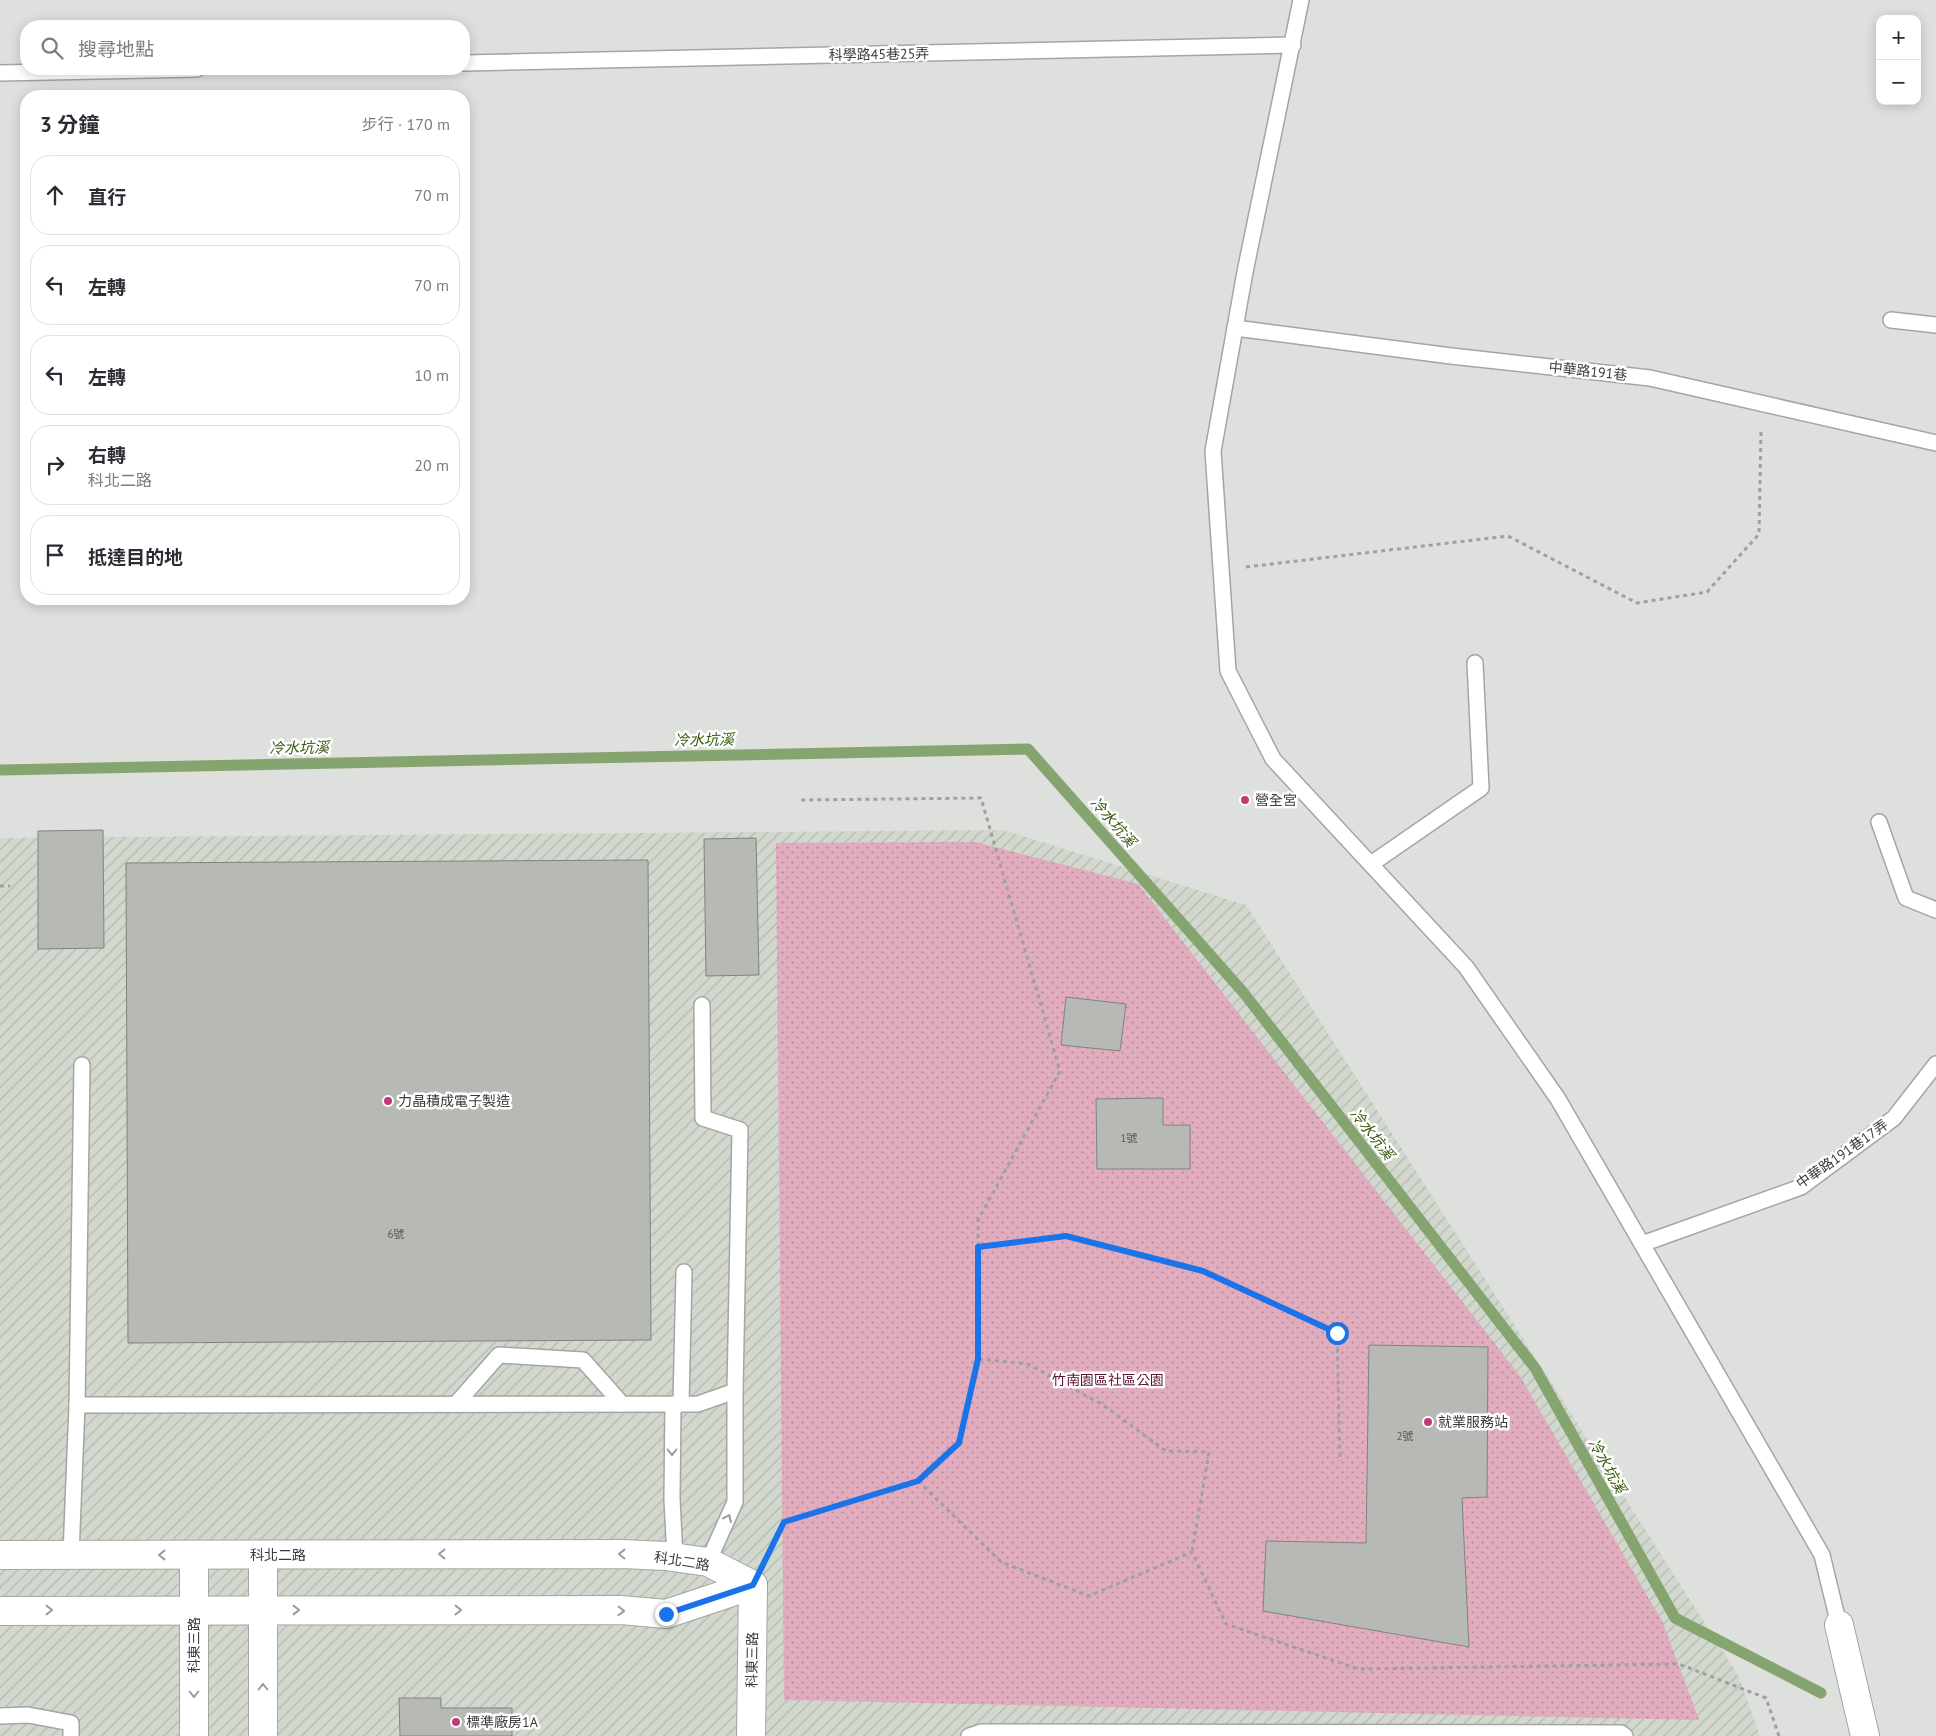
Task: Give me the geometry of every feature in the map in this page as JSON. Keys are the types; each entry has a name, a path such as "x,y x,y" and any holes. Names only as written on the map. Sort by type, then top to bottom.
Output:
{"street":[{"name":"科北二路","path":"0,1554 623,1554 708,1562 753,1585"},
{"name":"科東三路","path":"194,1554 194,1736"},
{"path":"263,1554 263,1736"},
{"path":"0,1610 621,1610 666,1614 753,1585"},
{"name":"科東三路","path":"751,1736 753,1585"},
{"path":"1839,1625 1865,1736"}],"lane":[{"path":"1301,0 1294,45 1235,328 1212,451 1228,671 1273,759 1466,967 1558,1099 1822,1554 1839,1625"},
{"name":"科學路45巷25弄","path":"470,63 1294,45"},
{"path":"0,73 20,73"},
{"path":"1891,320 1936,325"},
{"name":"中華路191巷","path":"1235,328 1452,356 1650,378 1936,443"},
{"path":"1370,864 1481,788 1475,663"},
{"path":"1879,822 1906,898 1936,910"},
{"path":"702,1005 703,1118 740,1130 735,1502 708,1562"},
{"name":"中華路191巷17弄","path":"1642,1244 1801,1187 1894,1118 1936,1064"},
{"path":"71,1554 77,1405 82,1065"},
{"path":"675,1558 672,1499 684,1272"},
{"path":"456,1404 498,1355 583,1360 622,1404"},
{"path":"77,1405 698,1404 735,1391"},
{"path":"0,1716 28,1715 71,1723 71,1736"},
{"path":"977,1735 1621,1733 1625,1736"}],"path":[{"path":"1221,570 1508,536 1637,604 1707,592 1759,534 1762,404"},
{"path":"753,1585 784,1522 918,1481 959,1443 978,1359 978,1220 1060,1071 981,798 802,800"},
{"path":"0,886 10,886"},
{"path":"978,1247 1066,1236 1203,1271 1337,1333 1340,1461"},
{"path":"978,1359 1028,1364 1103,1405 1166,1451 1209,1452 1192,1552 1226,1624 1358,1669 1679,1664 1766,1698 1779,1736"},
{"path":"918,1481 1001,1562 1089,1596 1192,1552"}],"shaded area":[{"path":"1003,830 1246,905 1738,1675 1760,1736 0,1736 0,838"}],"green space":[{"name":"竹南園區社區公園","path":"975,842 1138,884 1520,1376 1663,1623 1699,1720 784,1700 776,843"}],"building":[{"path":"103,830 104,948 38,949 38,831"},
{"path":"756,838 759,975 706,976 704,839"},
{"name":"力晶積成電子製造","path":"648,860 651,1340 128,1343 126,863"},
{"path":"1066,997 1126,1004 1120,1051 1061,1045"},
{"path":"1163,1098 1163,1125 1190,1125 1190,1169 1097,1169 1096,1099"},
{"name":"就業服務站","path":"1369,1345 1488,1347 1487,1497 1462,1498 1469,1647 1263,1611 1266,1541 1366,1543"},
{"name":"標準廠房1A","path":"399,1698 441,1698 441,1708 512,1708 512,1736 400,1736"}],"waterway":[{"name":"冷水坑溪","path":"0,770 1028,749 1243,992 1535,1368 1675,1618 1821,1693"}],"place":[{"name":"營全宮","path":"1245,800"},
{"name":"力晶積成電子製造","path":"388,1101"},
{"name":"就業服務站","path":"1428,1422"},
{"name":"標準廠房1A","path":"456,1722"}],"route":[{"path":"666,1614 753,1585 784,1522 918,1481 959,1443 978,1359 978,1247 1066,1236 1203,1271 1337,1333"}]}
